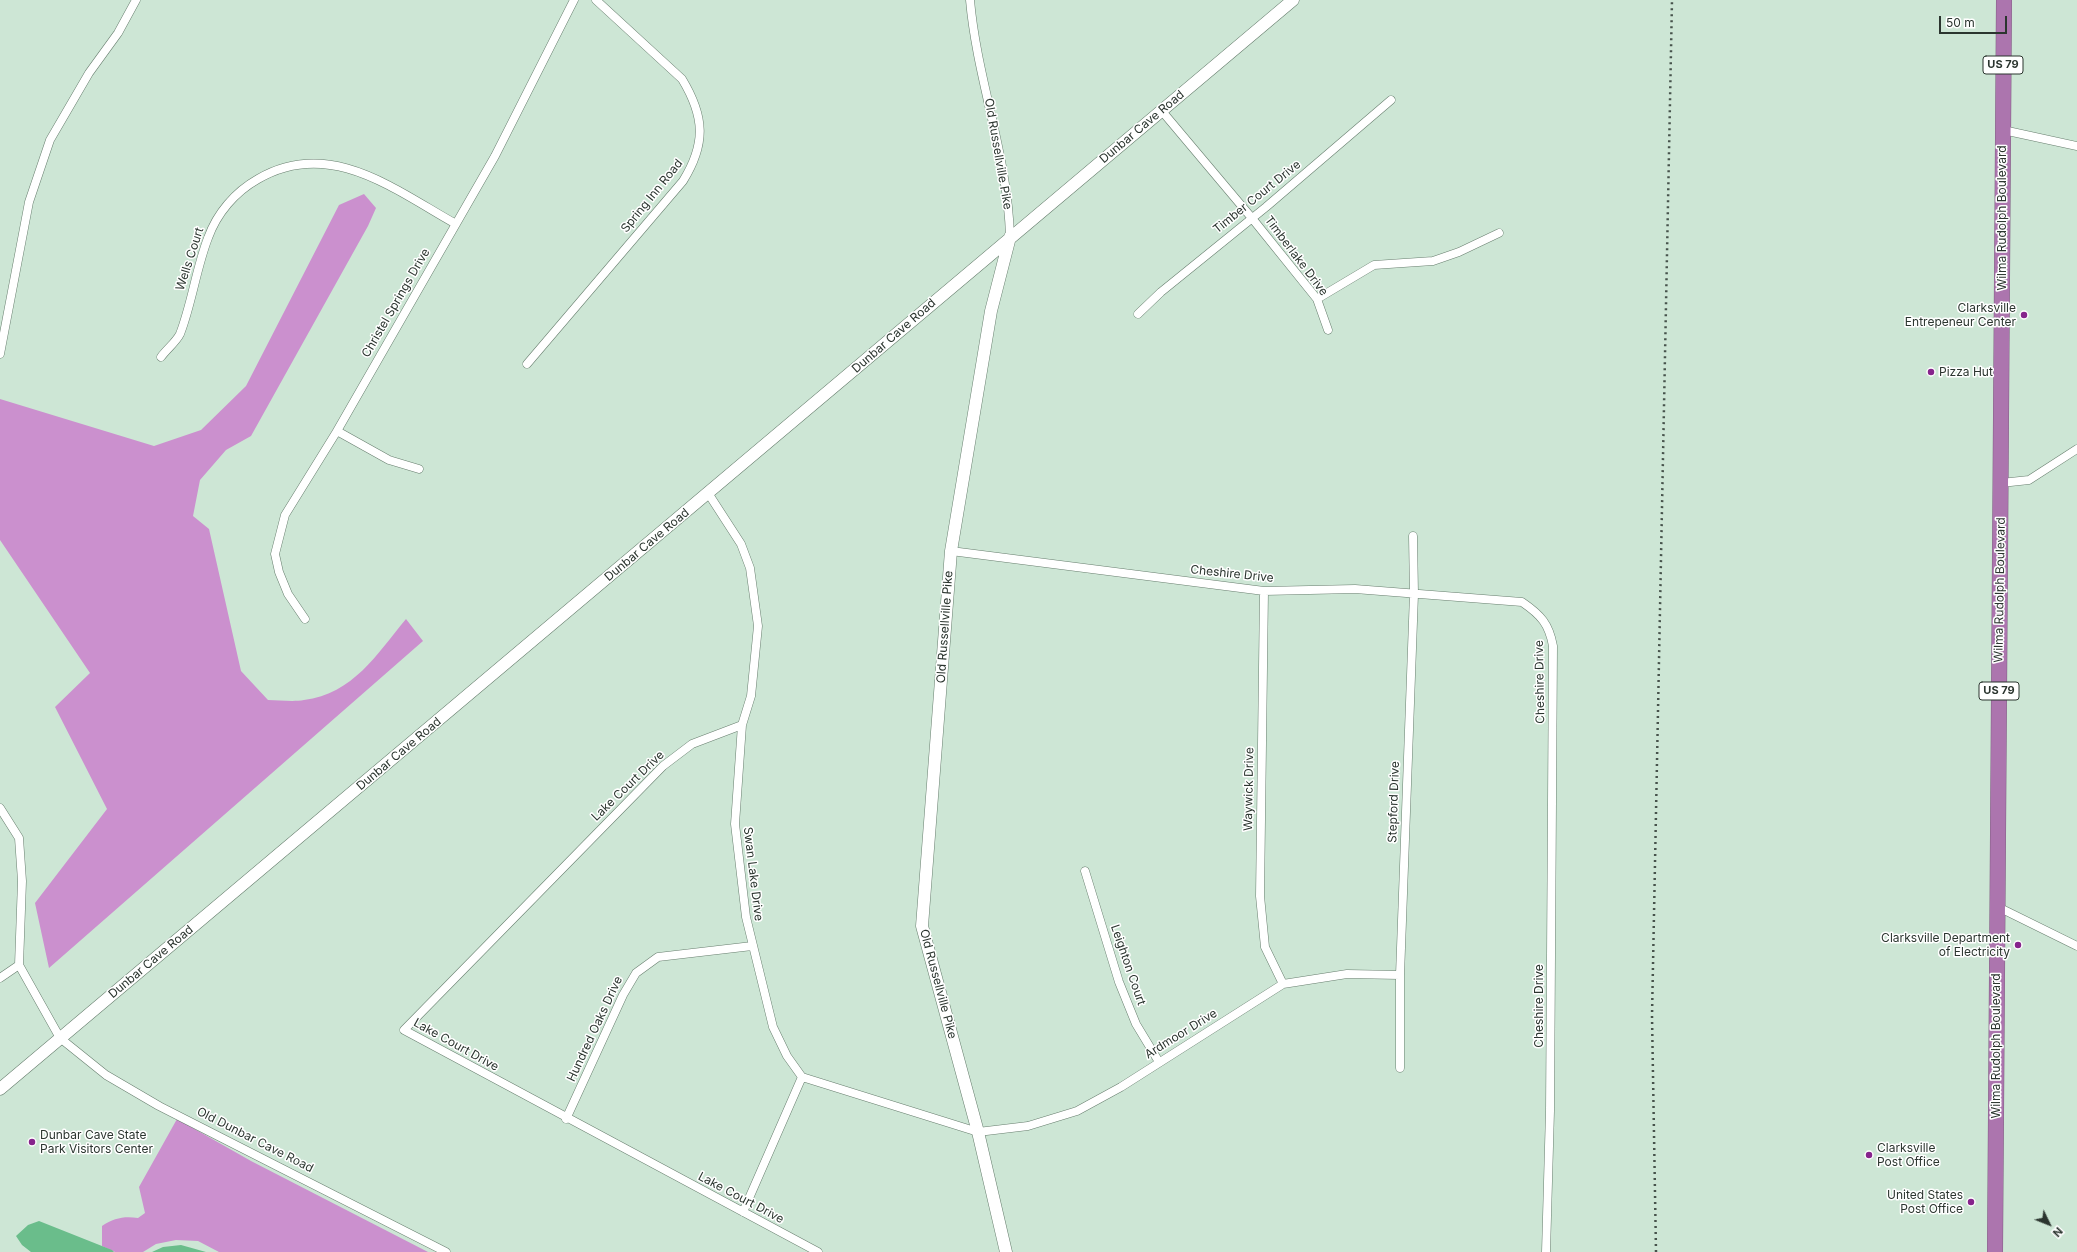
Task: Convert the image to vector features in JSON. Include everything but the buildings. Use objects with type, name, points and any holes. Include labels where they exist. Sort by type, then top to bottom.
[{"type":"highway","name":"Wilma Rudolph Boulevard","points":[[1995,1252],[2004,0]]},
{"type":"main road","name":"Dunbar Cave Road","points":[[0,1089],[1293,0]]},
{"type":"main road","name":"Old Russellville Pike","points":[[1006,1252],[978,1132],[922,926],[951,551],[991,311],[1010,237]]},
{"type":"street","points":[[0,354],[29,202],[50,140],[89,72],[118,33],[136,0]]},
{"type":"street","name":"Christel Springs Drive","points":[[305,619],[288,594],[279,572],[275,554],[285,515],[337,431],[495,156],[574,0]]},
{"type":"street","name":"Spring Inn Road","points":[[527,364],[683,181],[694,163],[698,148],[700,133],[698,114],[692,96],[682,79],[596,0]]},
{"type":"street","name":"Old Russellville Pike","points":[[970,0],[973,32],[1005,182],[1010,237]]},
{"type":"street","name":"Timber Court Drive","points":[[1138,314],[1161,292],[1391,100]]},
{"type":"street","name":"Timberlake Drive","points":[[1161,110],[1251,217],[1317,299],[1328,330]]},
{"type":"street","points":[[2003,130],[2077,146]]},
{"type":"street","name":"Wells Court","points":[[161,357],[179,335],[208,237],[222,210],[233,198],[250,184],[267,174],[291,166],[311,163],[332,164],[353,170],[403,191],[456,224]]},
{"type":"street","points":[[1317,299],[1374,265],[1433,262],[1499,233]]},
{"type":"street","points":[[337,431],[390,460],[419,469]]},
{"type":"street","points":[[2001,483],[2029,480],[2077,449]]},
{"type":"street","name":"Swan Lake Drive","points":[[708,493],[741,544],[750,568],[758,626],[751,696],[742,724],[735,824],[746,917],[773,1027],[787,1056],[802,1077]]},
{"type":"street","name":"Stepford Drive","points":[[1400,1068],[1400,975],[1414,594],[1413,536]]},
{"type":"street","name":"Cheshire Drive","points":[[951,551],[1264,591],[1355,590],[1522,602],[1539,614],[1551,633],[1553,646],[1550,1103],[1546,1252]]},
{"type":"street","name":"Waywick Drive","points":[[1264,591],[1260,896],[1266,947],[1283,984]]},
{"type":"street","name":"Lake Court Drive","points":[[742,724],[692,744],[663,766],[404,1030],[566,1119],[818,1252]]},
{"type":"street","points":[[0,808],[19,838],[22,881],[19,965],[60,1038]]},
{"type":"street","name":"Leighton Court","points":[[1085,871],[1119,982],[1136,1024],[1159,1062]]},
{"type":"street","points":[[1998,907],[2077,946]]},
{"type":"street","name":"Hundred Oaks Drive","points":[[566,1119],[623,995],[636,973],[658,958],[752,946]]},
{"type":"street","points":[[0,978],[19,965]]},
{"type":"street","name":"Ardmoor Drive","points":[[978,1132],[1028,1126],[1077,1111],[1159,1062],[1283,984],[1347,974],[1400,975]]},
{"type":"street","name":"Old Dunbar Cave Road","points":[[60,1038],[106,1075],[159,1106],[446,1252]]},
{"type":"street","points":[[743,1212],[802,1077],[978,1132]]},
{"type":"shaded area","points":[[364,194],[376,208],[368,226],[251,436],[226,450],[200,480],[193,516],[209,529],[241,671],[268,700],[304,700],[337,690],[350,681],[374,658],[406,619],[423,641],[49,968],[35,903],[107,809],[55,707],[90,673],[0,540],[0,399],[154,446],[201,430],[246,386],[339,205]]},
{"type":"shaded area","points":[[177,1119],[251,1161],[428,1252],[219,1252],[198,1241],[176,1240],[156,1244],[143,1252],[115,1252],[102,1246],[102,1226],[119,1218],[138,1218],[145,1213],[139,1187]]},
{"type":"shaded area","points":[[39,1221],[114,1252],[31,1252],[22,1245],[16,1236],[28,1225]]},
{"type":"shaded area","points":[[181,1245],[206,1252],[152,1252],[163,1247]]},
{"type":"railway","points":[[1656,1252],[1652,1016],[1672,0]]},
{"type":"place","name":"Clarksville Entrepeneur Center","points":[[2024,315]]},
{"type":"place","name":"Pizza Hut","points":[[1931,372]]},
{"type":"place","name":"Clarksville Department of Electricity","points":[[2018,945]]},
{"type":"place","name":"Dunbar Cave State Park Visitors Center","points":[[32,1142]]},
{"type":"place","name":"Clarksville Post Office","points":[[1869,1155]]},
{"type":"place","name":"United States Post Office","points":[[1971,1202]]}]
